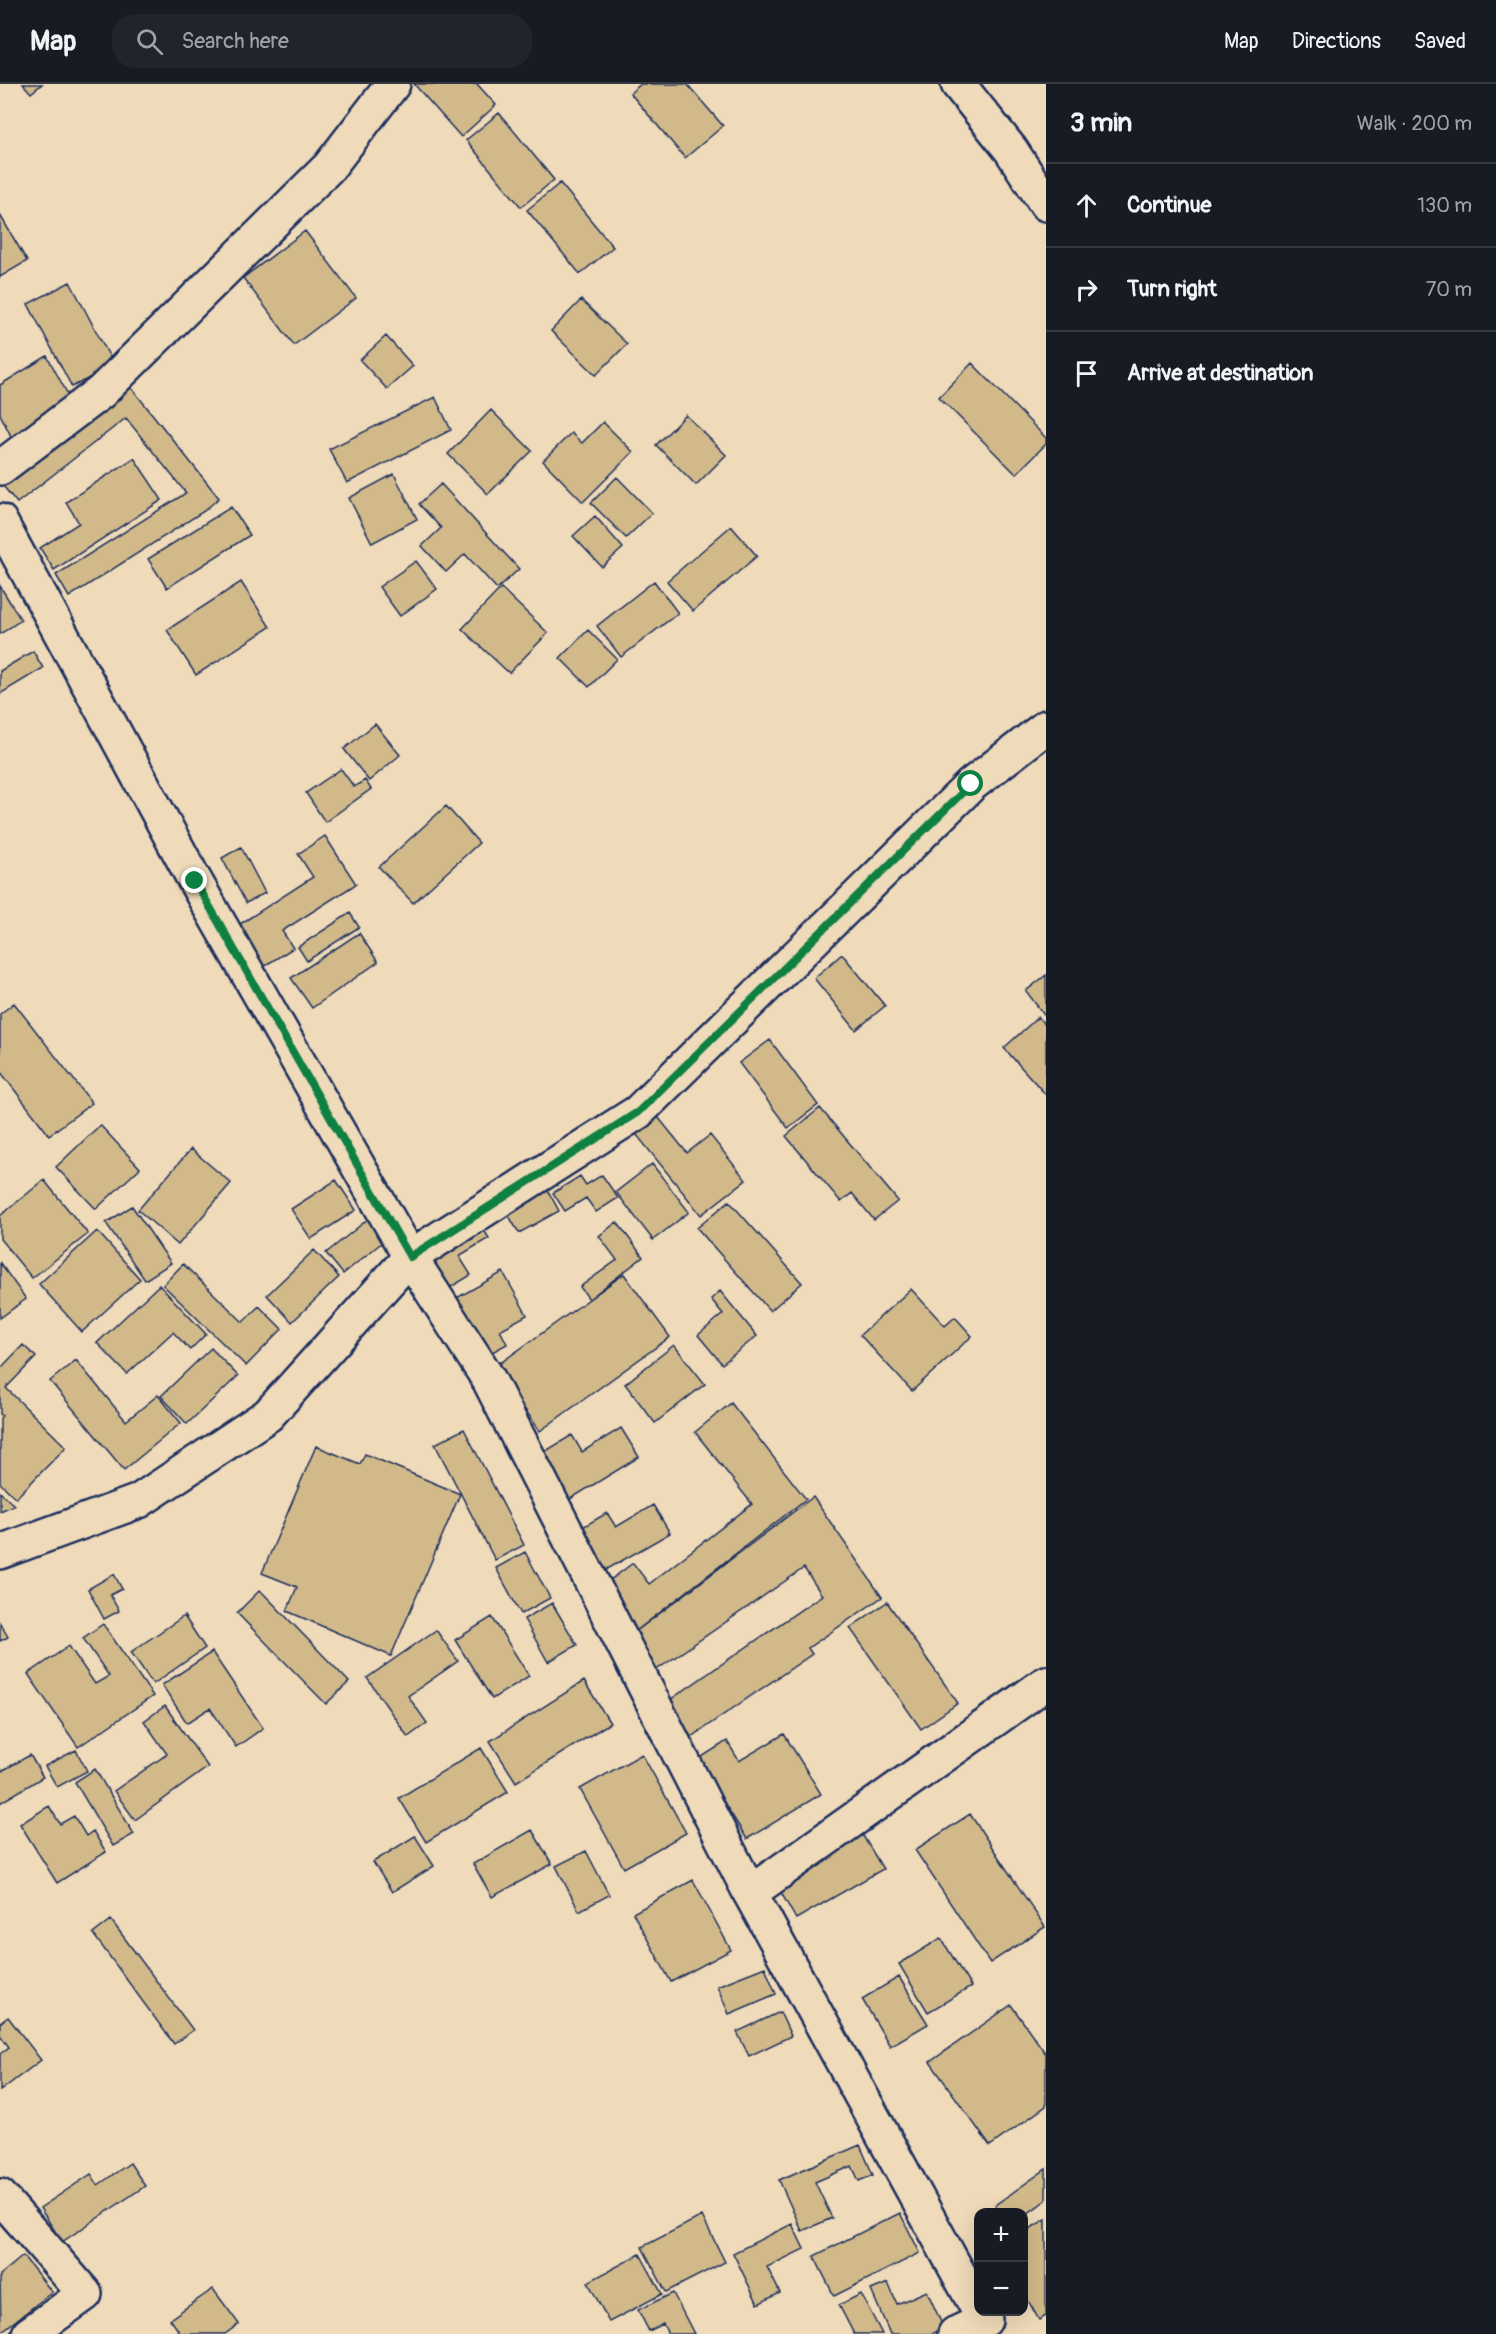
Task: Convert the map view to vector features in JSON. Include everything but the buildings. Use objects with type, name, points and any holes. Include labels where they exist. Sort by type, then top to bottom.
[{"type":"street","points":[[0,468],[109,384],[329,167],[393,84]]},
{"type":"street","points":[[958,84],[1011,150],[1046,204]]},
{"type":"street","points":[[0,521],[195,881],[410,1257],[489,1380],[750,1893],[984,2318],[955,2334]]},
{"type":"street","points":[[0,1552],[139,1500],[268,1415],[410,1257],[638,1112],[971,784],[1046,727]]},
{"type":"street","points":[[750,1893],[1046,1683]]},
{"type":"street","points":[[0,2196],[85,2294],[29,2334]]},
{"type":"route","points":[[195,881],[410,1257],[638,1112],[971,784]]}]
